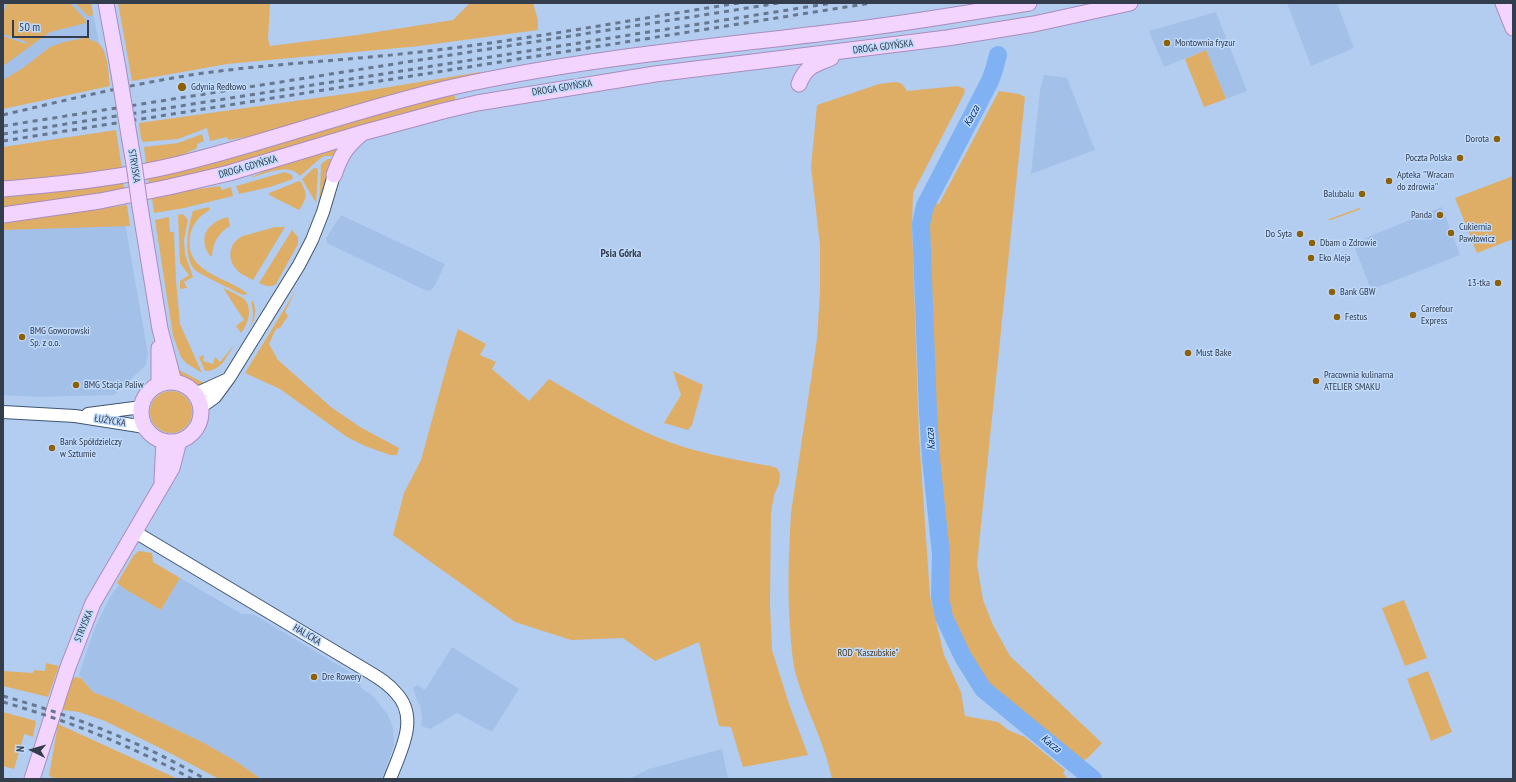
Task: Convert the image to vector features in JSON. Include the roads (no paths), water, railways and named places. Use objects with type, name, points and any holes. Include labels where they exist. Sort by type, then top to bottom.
[{"type":"main road","name":"STRYJSKA","points":[[106,3],[134,164],[167,383]]},
{"type":"main road","name":"DROGA GDYŃSKA","points":[[3,189],[65,184],[177,164],[245,147],[412,97],[520,74],[671,51],[903,23],[1029,3]]},
{"type":"main road","name":"DROGA GDYŃSKA","points":[[3,216],[100,201],[169,187],[229,173],[362,133],[443,111],[550,90],[655,74],[947,38],[1034,24],[1130,3]]},
{"type":"main road","points":[[1503,3],[1513,28]]},
{"type":"main road","points":[[799,84],[803,74],[810,67],[848,51]]},
{"type":"main road","points":[[334,175],[340,157],[351,143],[362,133]]},
{"type":"main road","points":[[167,383],[182,384],[189,388],[198,400],[200,418],[196,428],[188,436],[171,441],[156,438],[145,427],[142,417],[142,407],[145,398],[151,390],[167,383]]},
{"type":"main road","name":"STRYJSKA","points":[[32,779],[68,667],[92,603],[172,468],[171,441]]},
{"type":"street","points":[[198,400],[215,397],[229,378],[299,265],[312,240],[323,212],[334,175]]},
{"type":"street","name":"ŁUŻYCKA","points":[[75,416],[142,407]]},
{"type":"street","name":"ŁUŻYCKA","points":[[3,412],[75,416],[145,427]]},
{"type":"street","name":"HALICKA","points":[[135,532],[369,672],[396,693],[404,702],[408,720],[408,730],[390,779]]},
{"type":"waterway","name":"Kacza","points":[[998,55],[990,81],[925,206],[921,224],[928,412],[931,459],[941,554],[940,597],[944,617],[963,657],[983,689],[1093,779]]},
{"type":"railway","points":[[3,115],[128,86],[204,73],[467,46],[545,35],[739,3]]},
{"type":"railway","points":[[3,126],[779,3]]},
{"type":"railway","points":[[3,134],[832,3]]},
{"type":"railway","points":[[3,141],[871,3]]},
{"type":"railway","points":[[3,696],[56,712],[107,731],[156,753],[205,779]]},
{"type":"railway","points":[[3,702],[52,717],[100,735],[192,779]]},
{"type":"place","name":"Montownia fryzur","points":[[1167,43]]},
{"type":"place","name":"Gdynia Redłowo","points":[[182,87]]},
{"type":"place","name":"Dorota","points":[[1497,139]]},
{"type":"place","name":"Poczta Polska","points":[[1460,158]]},
{"type":"place","name":"Apteka ''Wracam do zdrowia''","points":[[1389,181]]},
{"type":"place","name":"Balubalu","points":[[1362,194]]},
{"type":"place","name":"Panda","points":[[1440,215]]},
{"type":"place","name":"Cukiernia Pawłowicz","points":[[1451,233]]},
{"type":"place","name":"Do Syta","points":[[1300,234]]},
{"type":"place","name":"Dbam o Zdrowie","points":[[1312,243]]},
{"type":"place","name":"Eko Aleja","points":[[1311,258]]},
{"type":"place","name":"13-tka","points":[[1498,283]]},
{"type":"place","name":"Bank GBW","points":[[1332,292]]},
{"type":"place","name":"Carrefour Express","points":[[1413,315]]},
{"type":"place","name":"Festus","points":[[1337,317]]},
{"type":"place","name":"BMG Goworowski Sp. z o.o.","points":[[22,337]]},
{"type":"place","name":"Must Bake","points":[[1188,353]]},
{"type":"place","name":"Pracownia kulinarna ATELIER SMAKU","points":[[1316,381]]},
{"type":"place","name":"BMG Stacja Paliw","points":[[76,385]]},
{"type":"place","name":"Bank Spółdzielczy w Sztumie","points":[[52,448]]},
{"type":"place","name":"Dre Rowery","points":[[314,677]]},
{"type":"district","name":"Psia Górka","points":[[621,254]]},
{"type":"park label","name":"ROD \"Kaszubskie\"","points":[[868,653]]}]
